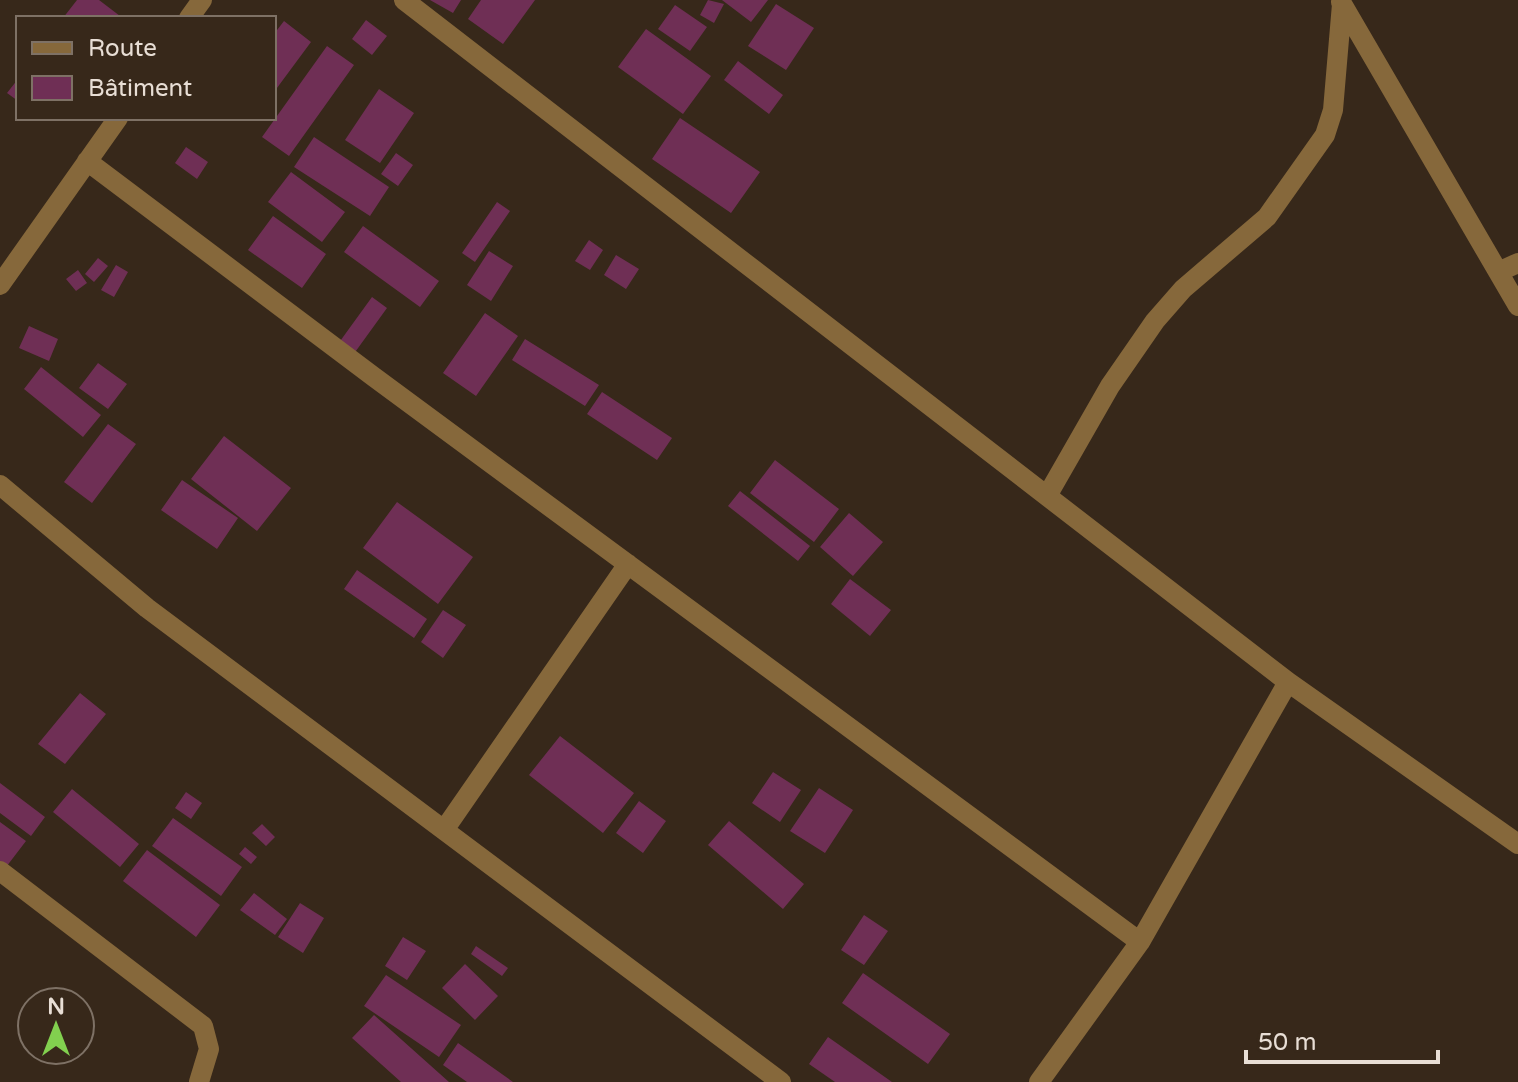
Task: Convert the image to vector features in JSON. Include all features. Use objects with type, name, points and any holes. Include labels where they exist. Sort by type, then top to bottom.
[{"type":"street","points":[[404,0],[1288,682],[1518,844]]},
{"type":"street","points":[[1047,496],[1110,386],[1155,321],[1183,289],[1267,217],[1325,135],[1333,110],[1341,2]]},
{"type":"street","points":[[1341,2],[1518,306]]},
{"type":"street","points":[[0,285],[117,120]]},
{"type":"street","points":[[87,161],[1140,942]]},
{"type":"street","points":[[1498,272],[1518,263]]},
{"type":"street","points":[[0,485],[147,608],[781,1082]]},
{"type":"street","points":[[444,830],[628,564]]},
{"type":"street","points":[[1039,1082],[1140,942],[1288,682]]},
{"type":"street","points":[[0,871],[203,1026],[209,1049],[199,1082]]},
{"type":"building","points":[[77,0],[99,0],[120,16],[65,16]]},
{"type":"building","points":[[430,0],[461,0],[453,13]]},
{"type":"building","points":[[481,0],[535,0],[503,44],[468,19]]},
{"type":"building","points":[[708,0],[724,4],[714,23],[700,15]]},
{"type":"building","points":[[722,0],[768,0],[751,22]]},
{"type":"building","points":[[776,4],[814,28],[786,70],[748,46]]},
{"type":"building","points":[[675,5],[707,27],[690,51],[658,29]]},
{"type":"building","points":[[366,20],[387,36],[372,55],[352,39]]},
{"type":"building","points":[[284,21],[311,42],[276,89],[276,31]]},
{"type":"building","points":[[646,29],[711,76],[683,114],[618,67]]},
{"type":"building","points":[[327,46],[354,65],[289,156],[262,137]]},
{"type":"building","points":[[738,61],[783,95],[769,114],[724,80]]},
{"type":"building","points":[[16,82],[16,100],[7,93]]},
{"type":"building","points":[[379,89],[414,113],[380,163],[345,140]]},
{"type":"building","points":[[680,118],[760,172],[731,213],[652,159]]},
{"type":"building","points":[[314,137],[389,187],[370,216],[294,167]]},
{"type":"building","points":[[186,147],[208,162],[197,179],[175,163]]},
{"type":"building","points":[[396,153],[413,165],[398,186],[381,174]]},
{"type":"building","points":[[291,172],[345,212],[322,242],[268,202]]},
{"type":"building","points":[[497,202],[510,211],[475,262],[462,253]]},
{"type":"building","points":[[273,216],[326,254],[302,288],[248,250]]},
{"type":"building","points":[[363,226],[439,281],[420,307],[344,252]]},
{"type":"building","points":[[589,240],[603,250],[590,270],[575,261]]},
{"type":"building","points":[[489,251],[513,266],[491,301],[467,285]]},
{"type":"building","points":[[616,255],[639,269],[626,289],[604,275]]},
{"type":"building","points":[[98,258],[108,266],[94,282],[85,274]]},
{"type":"building","points":[[116,265],[128,272],[114,297],[101,290]]},
{"type":"building","points":[[78,270],[87,283],[76,291],[66,279]]},
{"type":"building","points":[[372,297],[387,308],[353,355],[338,344]]},
{"type":"building","points":[[485,313],[518,336],[476,396],[443,373]]},
{"type":"building","points":[[29,326],[58,339],[49,361],[19,348]]},
{"type":"building","points":[[525,339],[599,385],[585,406],[512,360]]},
{"type":"building","points":[[98,363],[127,384],[108,409],[79,388]]},
{"type":"building","points":[[41,367],[101,415],[83,437],[24,389]]},
{"type":"building","points":[[602,392],[672,438],[657,460],[587,414]]},
{"type":"building","points":[[108,424],[136,444],[92,503],[64,482]]},
{"type":"building","points":[[224,436],[291,488],[257,531],[191,479]]},
{"type":"building","points":[[775,460],[839,509],[814,542],[750,493]]},
{"type":"building","points":[[182,480],[238,518],[217,549],[161,510]]},
{"type":"building","points":[[740,491],[810,546],[798,561],[728,506]]},
{"type":"building","points":[[397,502],[473,557],[438,604],[363,548]]},
{"type":"building","points":[[849,513],[883,542],[853,576],[820,547]]},
{"type":"building","points":[[357,570],[427,619],[414,638],[344,589]]},
{"type":"building","points":[[850,579],[891,610],[870,636],[831,604]]},
{"type":"building","points":[[443,610],[466,625],[443,658],[421,642]]},
{"type":"building","points":[[80,693],[106,714],[65,764],[38,744]]},
{"type":"building","points":[[560,736],[634,793],[603,833],[529,775]]},
{"type":"building","points":[[773,772],[801,790],[780,822],[752,803]]},
{"type":"building","points":[[0,783],[45,817],[31,836],[0,813]]},
{"type":"building","points":[[819,788],[853,810],[825,853],[790,831]]},
{"type":"building","points":[[72,789],[139,844],[120,867],[53,812]]},
{"type":"building","points":[[186,792],[202,803],[191,819],[175,808]]},
{"type":"building","points":[[639,801],[666,821],[643,853],[616,833]]},
{"type":"building","points":[[173,818],[242,867],[221,896],[152,846]]},
{"type":"building","points":[[729,821],[804,884],[783,909],[708,845]]},
{"type":"building","points":[[0,822],[26,841],[0,875]]},
{"type":"building","points":[[262,824],[275,837],[266,846],[252,833]]},
{"type":"building","points":[[245,847],[257,857],[251,864],[239,854]]},
{"type":"building","points":[[147,850],[220,905],[196,937],[123,881]]},
{"type":"building","points":[[254,893],[287,919],[275,935],[240,910]]},
{"type":"building","points":[[300,903],[324,918],[303,953],[278,937]]},
{"type":"building","points":[[864,915],[888,931],[864,965],[841,950]]},
{"type":"building","points":[[403,937],[426,951],[407,980],[385,966]]},
{"type":"building","points":[[476,946],[508,968],[502,976],[471,954]]},
{"type":"building","points":[[465,964],[498,996],[475,1020],[442,988]]},
{"type":"building","points":[[863,973],[950,1034],[928,1064],[842,1003]]},
{"type":"building","points":[[386,975],[461,1025],[439,1057],[364,1006]]},
{"type":"building","points":[[374,1015],[449,1082],[401,1082],[352,1038]]},
{"type":"building","points":[[828,1037],[892,1082],[835,1082],[809,1064]]},
{"type":"building","points":[[458,1043],[513,1082],[467,1082],[443,1065]]}]
